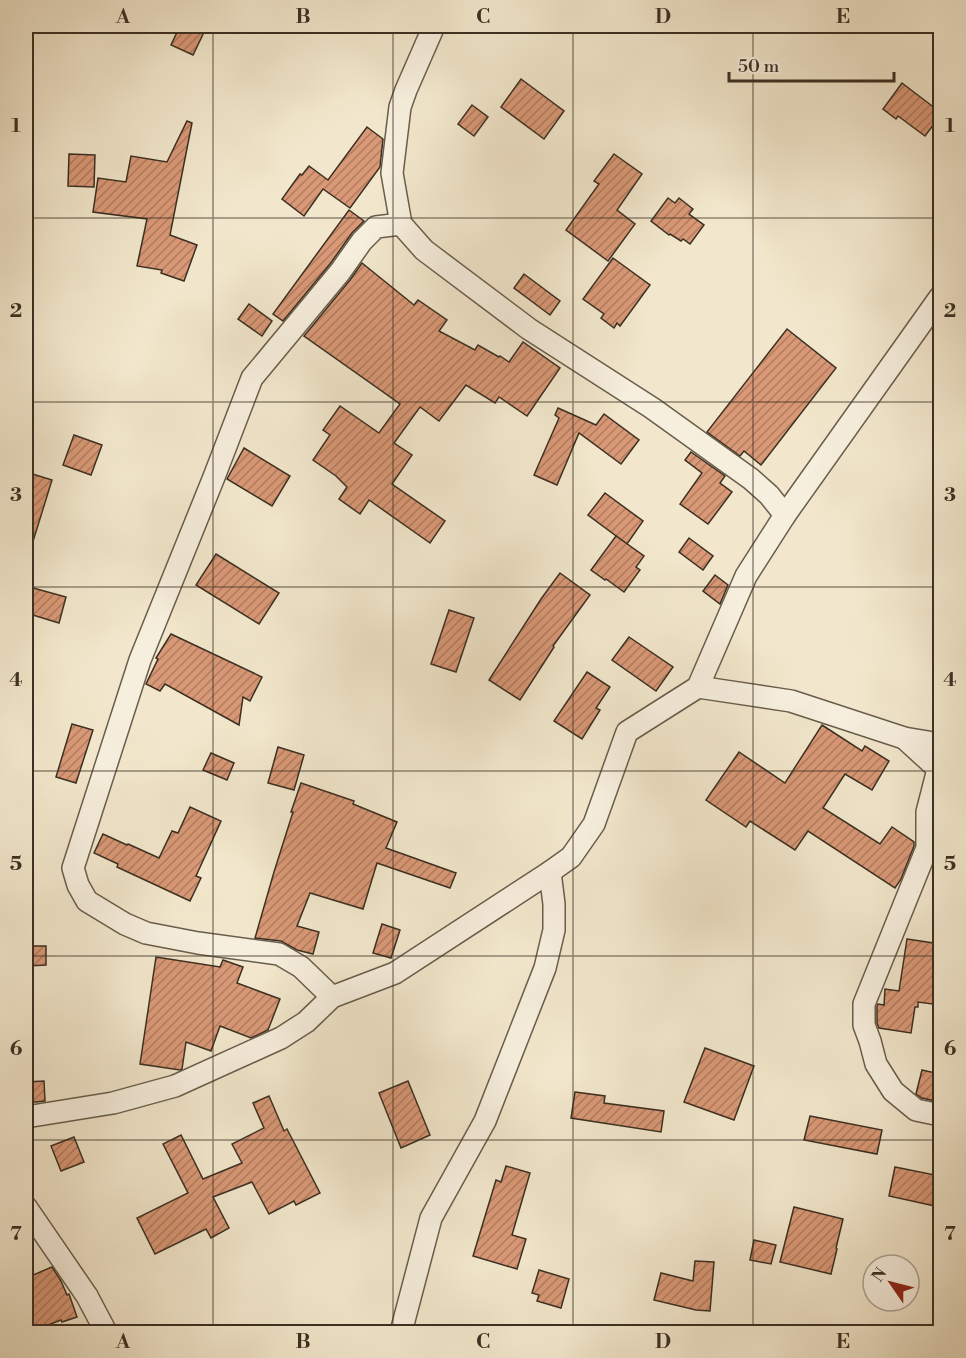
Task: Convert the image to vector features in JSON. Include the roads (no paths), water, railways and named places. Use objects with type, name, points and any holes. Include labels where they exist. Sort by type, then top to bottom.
[{"type":"street","points":[[434,26],[400,107],[392,173],[401,224],[424,249],[529,329],[652,408],[751,479],[769,495],[785,515]]},
{"type":"street","points":[[332,997],[301,967],[279,954],[156,935],[125,924],[87,901],[78,885],[73,868],[140,660],[252,378],[340,272],[362,241],[376,227],[401,224]]},
{"type":"street","points":[[26,1117],[113,1103],[175,1086],[281,1038],[306,1022],[332,997],[395,973],[571,857],[594,824],[627,732],[698,687],[746,576],[785,515],[940,297]]},
{"type":"street","points":[[698,687],[791,700],[904,738],[940,744]]},
{"type":"street","points":[[904,738],[938,769],[927,812],[927,848],[864,1004],[864,1025],[876,1064],[893,1091],[916,1110],[940,1116]]},
{"type":"street","points":[[401,1332],[431,1218],[484,1121],[545,968],[554,930],[550,872]]},
{"type":"street","points":[[26,1207],[87,1296],[106,1332]]}]
